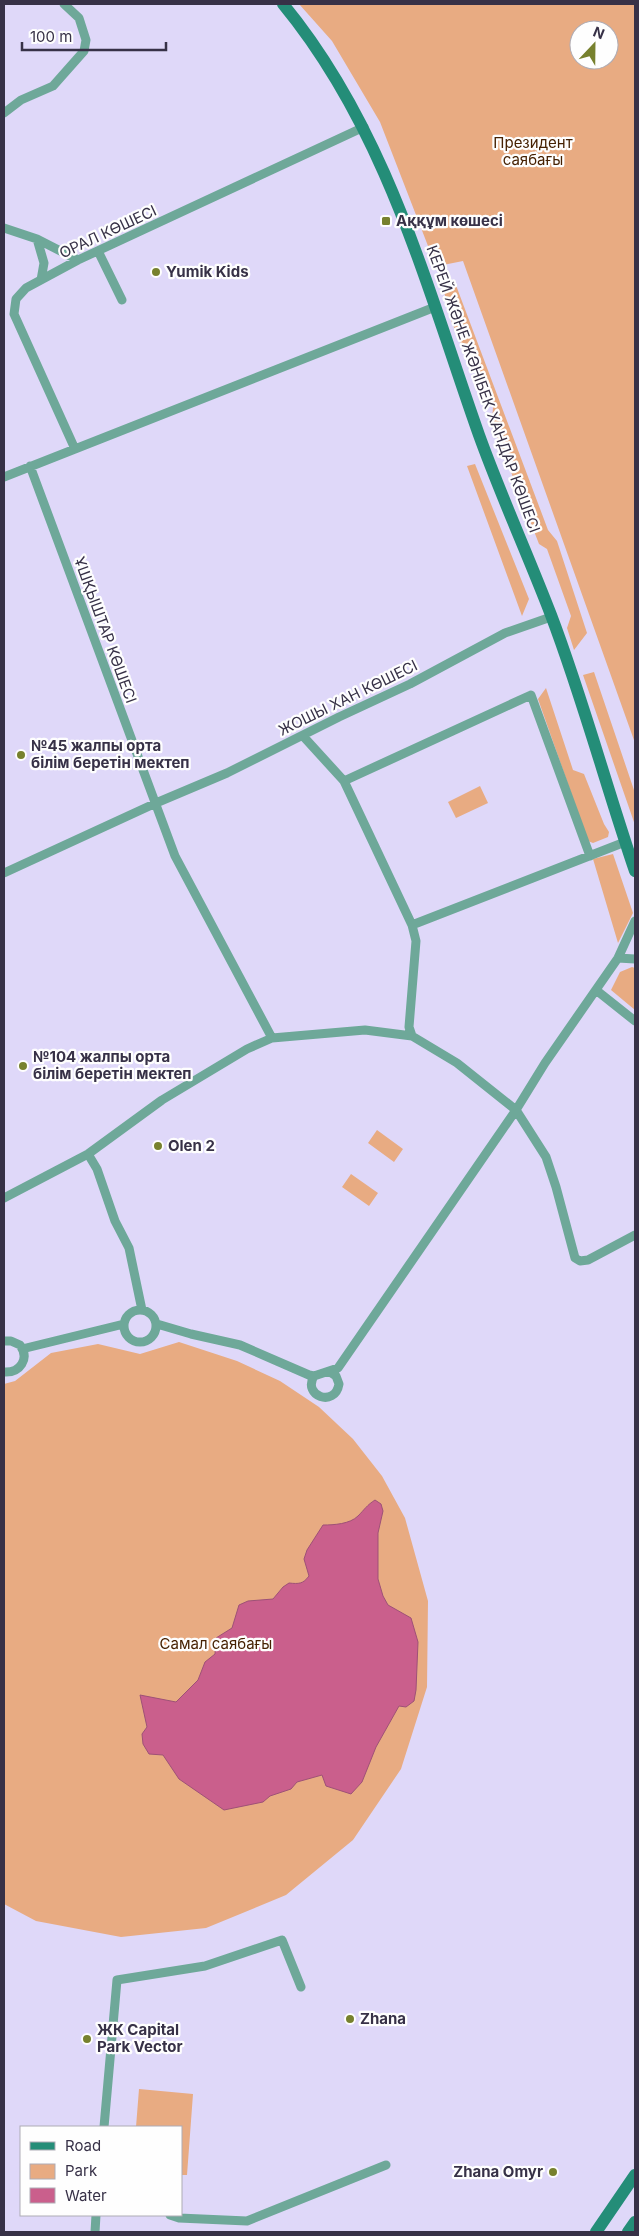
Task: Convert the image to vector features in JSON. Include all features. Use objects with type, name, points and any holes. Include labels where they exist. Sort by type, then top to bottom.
[{"type":"main road","name":"КЕРЕЙ ЖӘНЕ ЖӘНІБЕК ХАНДАР КӨШЕСІ","points":[[283,4],[321,53],[364,127],[387,177],[435,307],[484,449],[552,617],[614,820],[625,842],[635,871]]},
{"type":"main road","points":[[596,2232],[635,2175]]},
{"type":"main road","points":[[628,2232],[635,2222]]},
{"type":"street","points":[[4,113],[21,100],[53,86],[84,51],[86,40],[79,18],[64,4]]},
{"type":"street","name":"ОРАЛ КӨШЕСІ","points":[[75,449],[14,314],[16,299],[26,288],[78,260],[364,127]]},
{"type":"street","points":[[4,228],[37,239],[78,260]]},
{"type":"street","points":[[37,239],[44,263],[41,280]]},
{"type":"street","points":[[98,251],[122,300]]},
{"type":"street","points":[[4,477],[435,307]]},
{"type":"street","name":"ҰШҚЫШТАР КӨШЕСІ","points":[[30,466],[175,856],[272,1038]]},
{"type":"street","name":"ЖОШЫ ХАН КӨШЕСІ","points":[[4,873],[156,803],[227,774],[410,684],[505,633],[552,617]]},
{"type":"street","points":[[344,781],[531,695],[590,856]]},
{"type":"street","points":[[302,736],[344,781],[412,925],[416,941],[409,1027],[412,1036]]},
{"type":"street","points":[[412,925],[625,842]]},
{"type":"street","points":[[157,1324],[240,1345],[314,1376],[330,1372],[342,1365],[618,958],[635,921]]},
{"type":"street","points":[[618,958],[635,959]]},
{"type":"street","points":[[596,990],[635,1021]]},
{"type":"street","points":[[4,1198],[88,1154],[162,1100],[247,1049],[272,1038],[365,1030],[412,1036],[457,1062],[516,1110],[546,1157],[575,1258],[580,1261],[588,1260],[635,1235]]},
{"type":"street","points":[[88,1154],[115,1221],[129,1248],[142,1310]]},
{"type":"street","points":[[142,1310],[152,1314],[157,1324],[153,1338],[140,1343],[127,1338],[124,1324],[127,1316],[134,1311],[142,1310]]},
{"type":"street","points":[[22,1349],[124,1324]]},
{"type":"street","points":[[4,1341],[16,1342],[22,1349],[24,1356],[23,1364],[18,1369],[4,1372]]},
{"type":"street","points":[[314,1376],[311,1384],[313,1392],[320,1398],[329,1398],[336,1393],[339,1384],[336,1376],[330,1372]]},
{"type":"street","points":[[104,2126],[117,1980],[205,1966],[282,1940],[301,1987]]},
{"type":"street","points":[[173,2216],[180,2218],[247,2221],[386,2165]]},
{"type":"street","points":[[95,2232],[96,2216]]},
{"type":"green space","name":"Президент саябағы","points":[[299,4],[635,4],[635,743],[463,261],[438,266],[435,264],[380,122],[332,41]]},
{"type":"green space","points":[[454,280],[548,530],[557,541],[587,633],[574,650],[567,628],[571,616],[547,549],[539,544],[492,423],[493,407],[474,355],[464,350],[452,323],[443,288],[444,283]]},
{"type":"green space","points":[[475,464],[529,599],[522,616],[467,466]]},
{"type":"green space","points":[[594,672],[635,793],[635,825],[583,675]]},
{"type":"green space","points":[[546,688],[573,770],[584,774],[609,832],[608,837],[593,843],[588,841],[538,699]]},
{"type":"green space","points":[[480,786],[488,803],[456,818],[448,802]]},
{"type":"green space","points":[[613,854],[633,913],[618,943],[593,859]]},
{"type":"green space","points":[[632,967],[635,968],[635,1010],[611,990],[620,972]]},
{"type":"green space","points":[[377,1130],[403,1149],[394,1162],[368,1143]]},
{"type":"green space","points":[[351,1174],[378,1193],[369,1206],[342,1187]]},
{"type":"green space","name":"Самал саябағы","points":[[179,1342],[237,1361],[280,1381],[319,1407],[353,1439],[382,1476],[405,1518],[428,1601],[427,1687],[401,1769],[353,1840],[286,1895],[206,1928],[121,1937],[36,1921],[4,1904],[4,1384],[15,1381],[51,1353],[98,1344],[140,1354]]},
{"type":"green space","points":[[139,2089],[193,2094],[187,2175],[182,2175],[182,2126],[136,2126]]},
{"type":"water","points":[[375,1500],[381,1504],[383,1511],[378,1533],[378,1579],[383,1596],[388,1605],[411,1618],[418,1642],[414,1701],[406,1707],[399,1706],[376,1747],[362,1782],[351,1794],[326,1786],[322,1775],[297,1782],[291,1789],[270,1796],[263,1802],[224,1810],[179,1779],[163,1755],[149,1754],[143,1744],[142,1734],[147,1727],[140,1695],[176,1702],[198,1680],[205,1662],[215,1654],[216,1638],[232,1628],[239,1605],[248,1601],[273,1599],[289,1583],[305,1581],[309,1576],[304,1559],[307,1550],[323,1525],[351,1521]]},
{"type":"place","name":"Аққұм көшесі","points":[[386,221]]},
{"type":"place","name":"Yumik Kids","points":[[156,272]]},
{"type":"place","name":"№45 жалпы орта білім беретін мектеп","points":[[21,755]]},
{"type":"place","name":"№104 жалпы орта білім беретін мектеп","points":[[23,1066]]},
{"type":"place","name":"Olen 2","points":[[158,1146]]},
{"type":"place","name":"Zhana","points":[[350,2019]]},
{"type":"place","name":"ЖК Capital Park Vector","points":[[87,2039]]},
{"type":"place","name":"Zhana Omyr","points":[[553,2172]]}]
